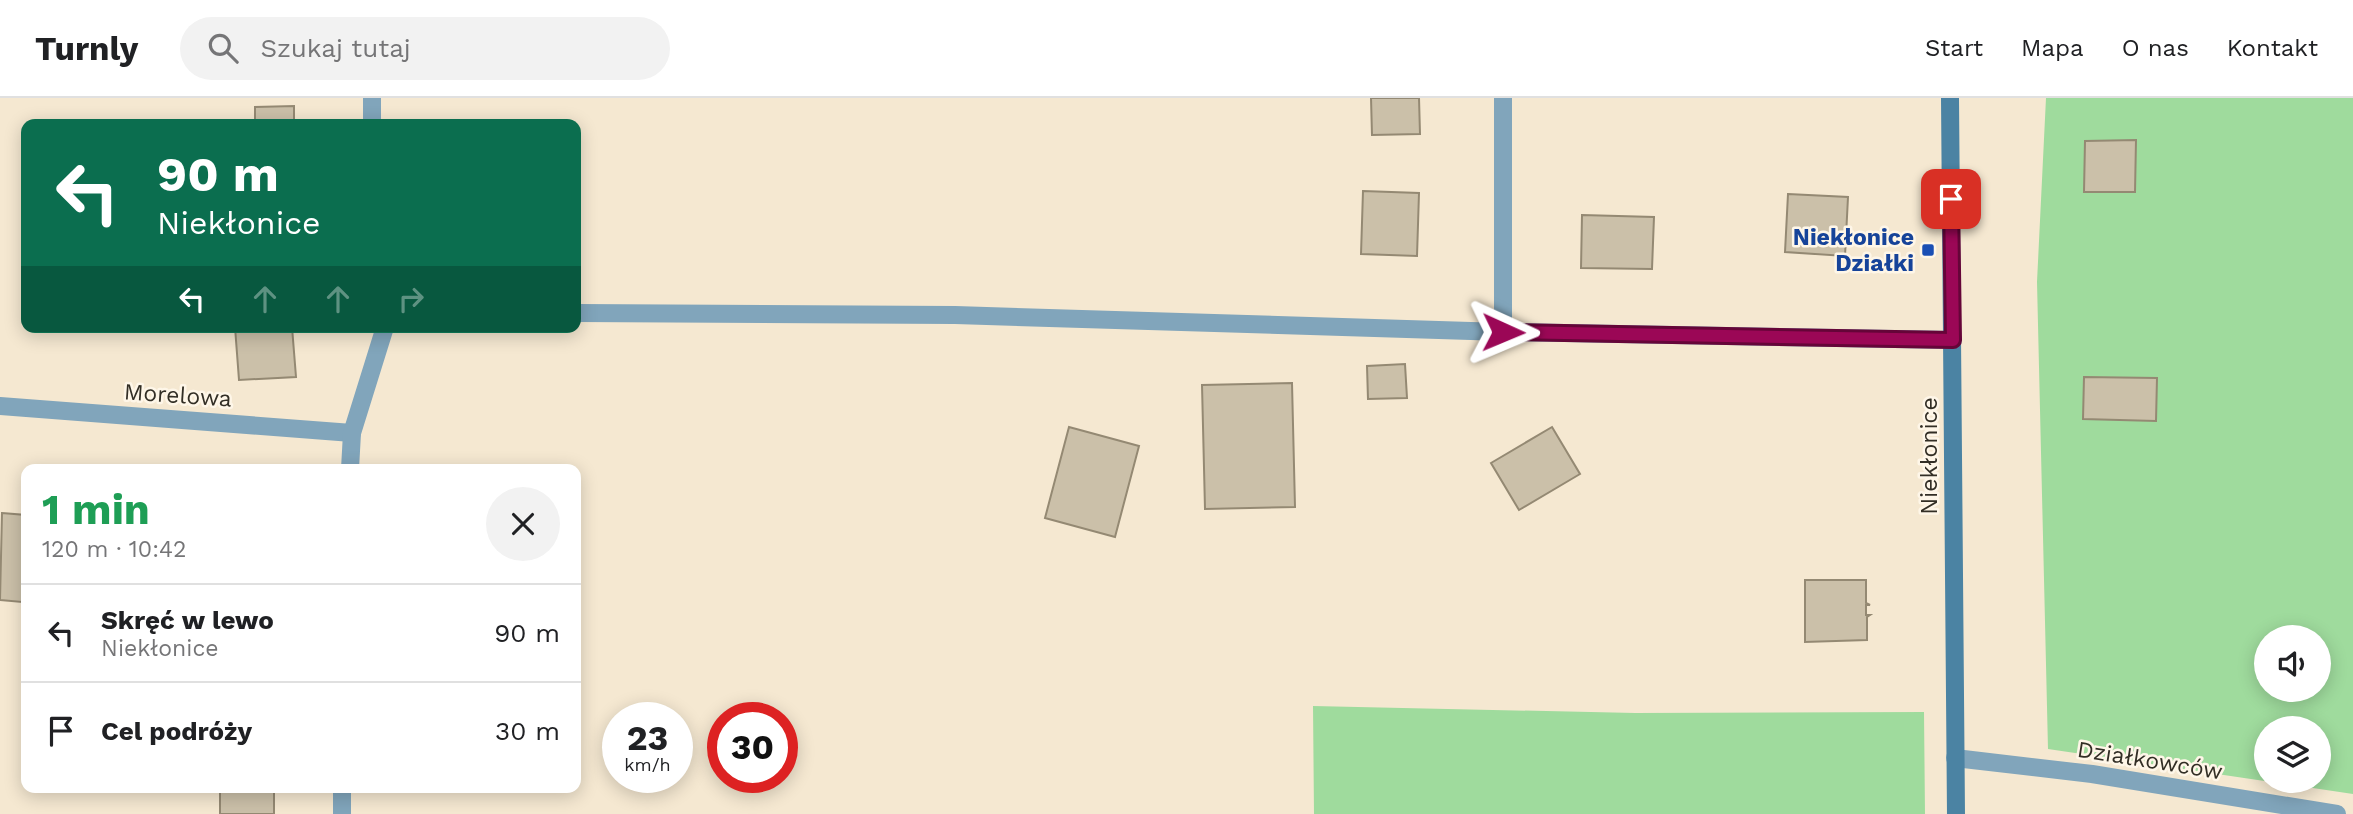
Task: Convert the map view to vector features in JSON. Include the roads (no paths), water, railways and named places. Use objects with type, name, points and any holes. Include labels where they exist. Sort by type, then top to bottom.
[{"type":"street","points":[[372,98],[372,119]]},
{"type":"street","points":[[1503,98],[1503,332]]},
{"type":"street","name":"Niekłonice","points":[[1950,98],[1956,814]]},
{"type":"street","points":[[581,313],[956,315],[1503,332],[1953,340]]},
{"type":"street","points":[[350,464],[352,433],[383,333]]},
{"type":"street","name":"Morelowa","points":[[0,406],[352,433]]},
{"type":"street","name":"Działkowców","points":[[1955,758],[2092,774],[2337,814]]},
{"type":"street","points":[[342,793],[342,814]]},
{"type":"place","name":"Niekłonice Działki","points":[[1928,250]]}]
